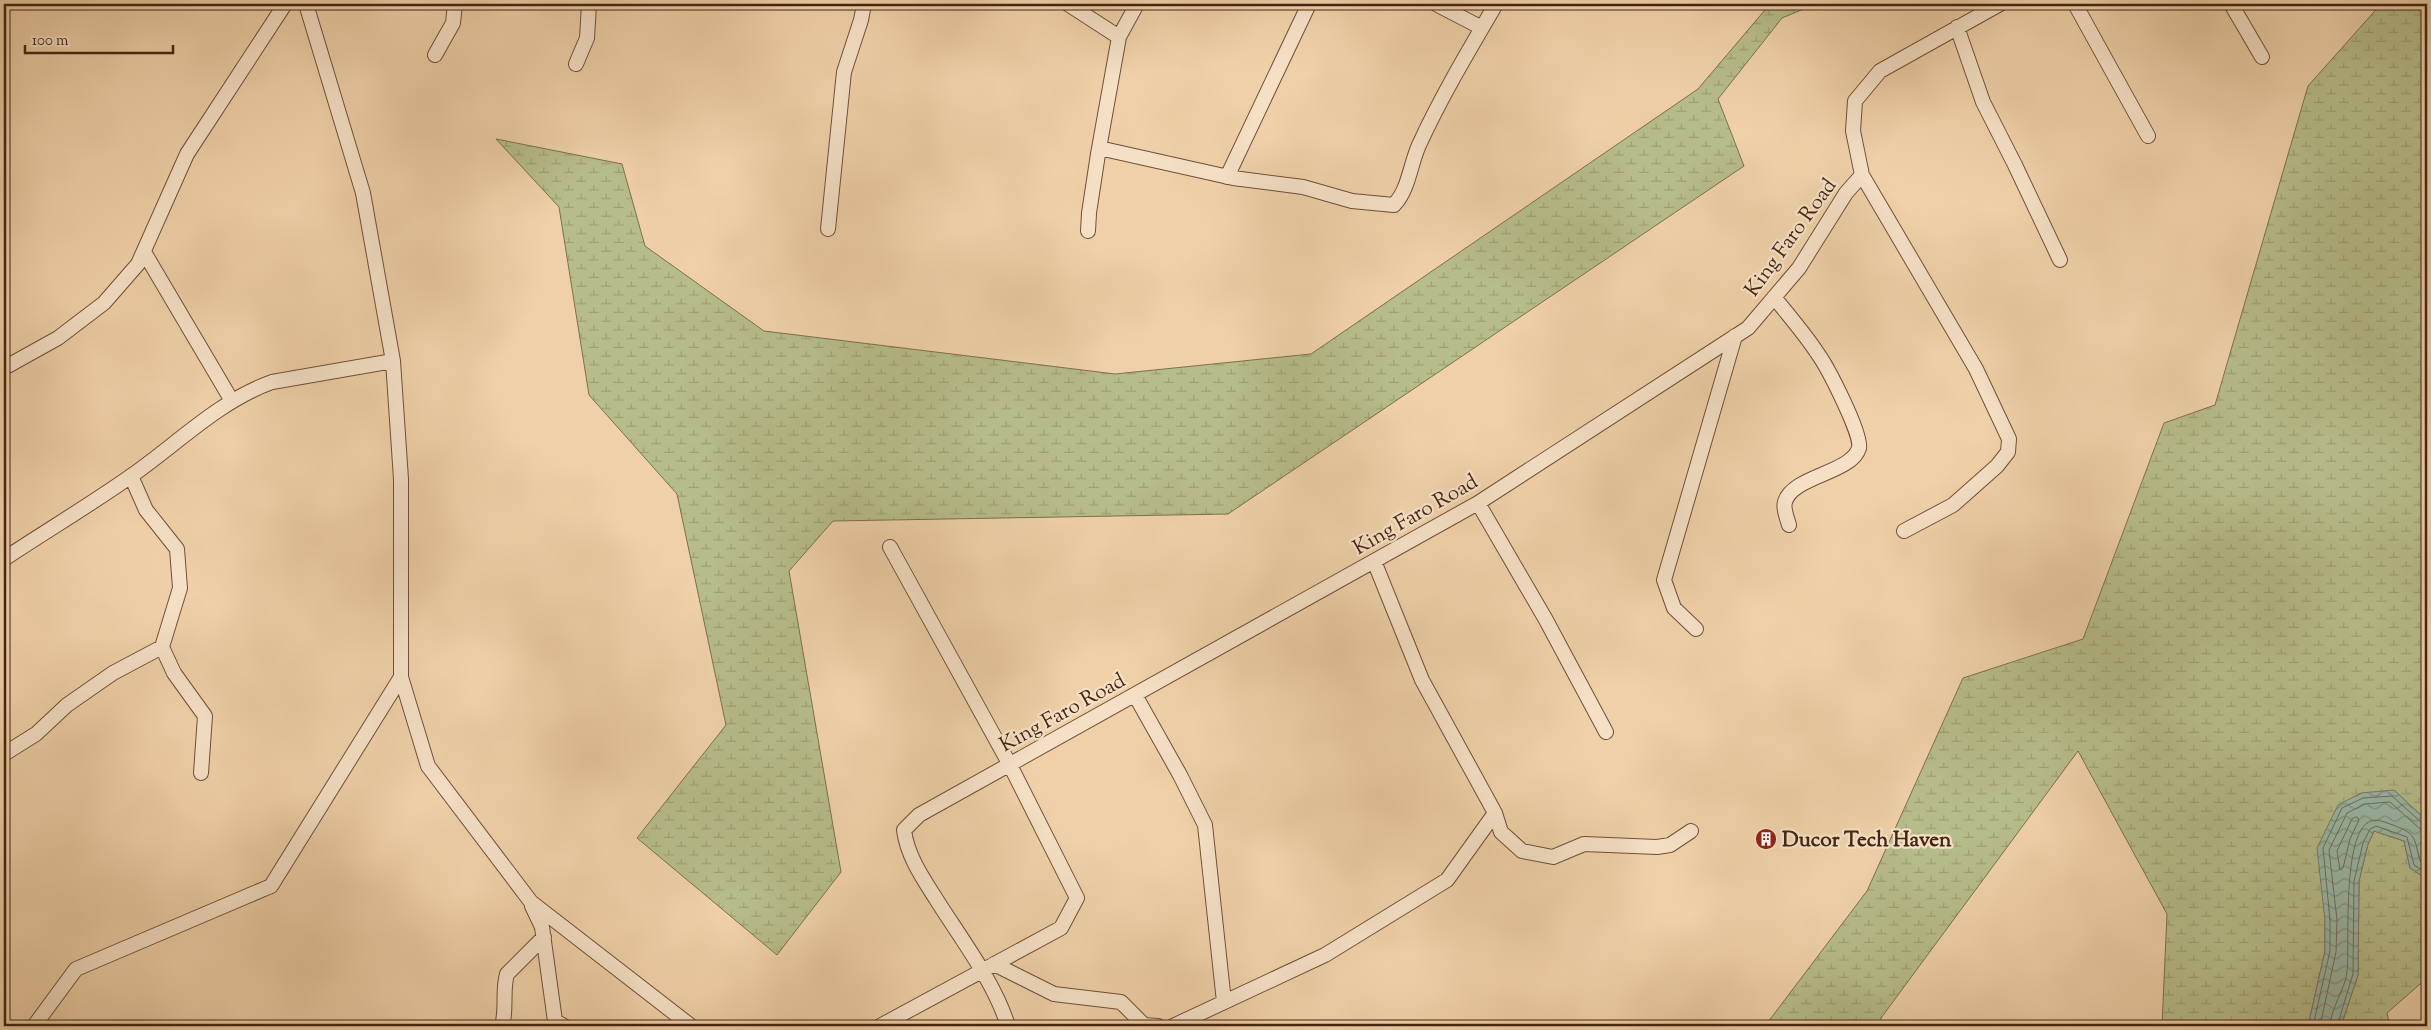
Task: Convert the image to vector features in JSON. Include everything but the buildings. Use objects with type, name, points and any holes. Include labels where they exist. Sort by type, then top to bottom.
[{"type":"street","points":[[4,368],[58,338],[104,303],[138,264],[187,154],[285,4]]},
{"type":"street","points":[[306,4],[364,193],[393,361],[401,480],[401,677],[428,766],[531,902],[544,936],[555,1021],[564,1026]]},
{"type":"street","points":[[436,55],[453,23],[455,4]]},
{"type":"street","points":[[576,64],[587,38],[589,4]]},
{"type":"street","points":[[828,229],[844,72],[861,20],[864,4]]},
{"type":"street","points":[[1068,4],[1119,37]]},
{"type":"street","points":[[1088,231],[1099,148],[1119,37],[1137,4]]},
{"type":"street","points":[[1228,177],[1310,4]]},
{"type":"street","points":[[1436,4],[1482,28]]},
{"type":"street","points":[[1099,148],[1228,177],[1303,187],[1352,201],[1394,205],[1401,196],[1418,147],[1496,4]]},
{"type":"street","name":"King Faro Road","points":[[1008,1026],[981,970],[906,847],[904,830],[918,815],[1478,503],[1748,328],[1799,268],[1846,193],[1862,175],[1853,131],[1855,101],[1880,71],[2000,4]]},
{"type":"street","points":[[2075,4],[2148,136]]},
{"type":"street","points":[[2231,4],[2262,57]]},
{"type":"street","points":[[1958,27],[1983,102],[2060,260]]},
{"type":"street","points":[[1862,175],[1976,369],[2009,439],[2008,452],[1997,466],[1953,505],[1904,530]]},
{"type":"street","points":[[144,252],[194,340],[232,401]]},
{"type":"street","points":[[1774,297],[1818,354],[1858,432],[1859,447],[1854,456],[1828,472],[1791,490],[1784,504],[1789,525]]},
{"type":"street","points":[[1696,630],[1674,608],[1664,580],[1735,336]]},
{"type":"street","points":[[4,559],[131,476],[232,401],[253,388],[272,382],[393,361]]},
{"type":"street","points":[[131,476],[146,510],[177,549],[180,588],[162,647],[174,673],[205,716],[200,773]]},
{"type":"street","points":[[1478,503],[1546,620],[1606,732]]},
{"type":"street","points":[[880,1026],[1061,928],[1077,898],[1010,764],[890,547]]},
{"type":"street","points":[[1374,561],[1422,680],[1495,813],[1501,832],[1522,851],[1553,858],[1584,844],[1657,847],[1670,845],[1691,831]]},
{"type":"street","points":[[4,754],[36,734],[67,705],[108,677],[162,647]]},
{"type":"street","points":[[34,1026],[76,969],[271,886],[401,677]]},
{"type":"street","points":[[1135,695],[1180,775],[1205,825],[1224,1002]]},
{"type":"street","points":[[1172,1026],[1325,955],[1447,880],[1495,813]]},
{"type":"street","points":[[531,902],[691,1026]]},
{"type":"street","points":[[502,1026],[505,1016],[505,982],[507,974],[544,936]]},
{"type":"street","points":[[994,964],[1054,994],[1121,1002],[1144,1025],[1158,1026]]},
{"type":"green space","points":[[1770,4],[1816,4],[1782,18],[1718,99],[1744,166],[1228,514],[833,521],[789,571],[841,872],[777,955],[637,838],[726,725],[677,494],[589,395],[559,207],[496,139],[622,164],[645,246],[764,331],[1115,374],[1311,354],[1698,89]]},
{"type":"green space","points":[[2381,4],[2427,4],[2427,821],[2394,790],[2325,921],[2325,951],[2308,1026],[2162,1026],[2167,914],[2078,751],[1881,1018],[1880,1026],[1765,1026],[1867,891],[1963,678],[2083,639],[2164,423],[2215,405],[2308,86]]},
{"type":"green space","points":[[2374,831],[2404,841],[2410,868],[2427,879],[2427,978],[2387,1013],[2390,1026],[2341,1026],[2358,975],[2359,881],[2368,844]]},
{"type":"water","points":[[2394,790],[2427,821],[2427,879],[2410,868],[2404,841],[2374,831],[2368,844],[2359,881],[2358,975],[2341,1026],[2308,1026],[2325,951],[2325,921],[2317,848],[2338,805],[2361,793]]},
{"type":"place","name":"Ducor Tech Haven","points":[[1766,839]]}]
